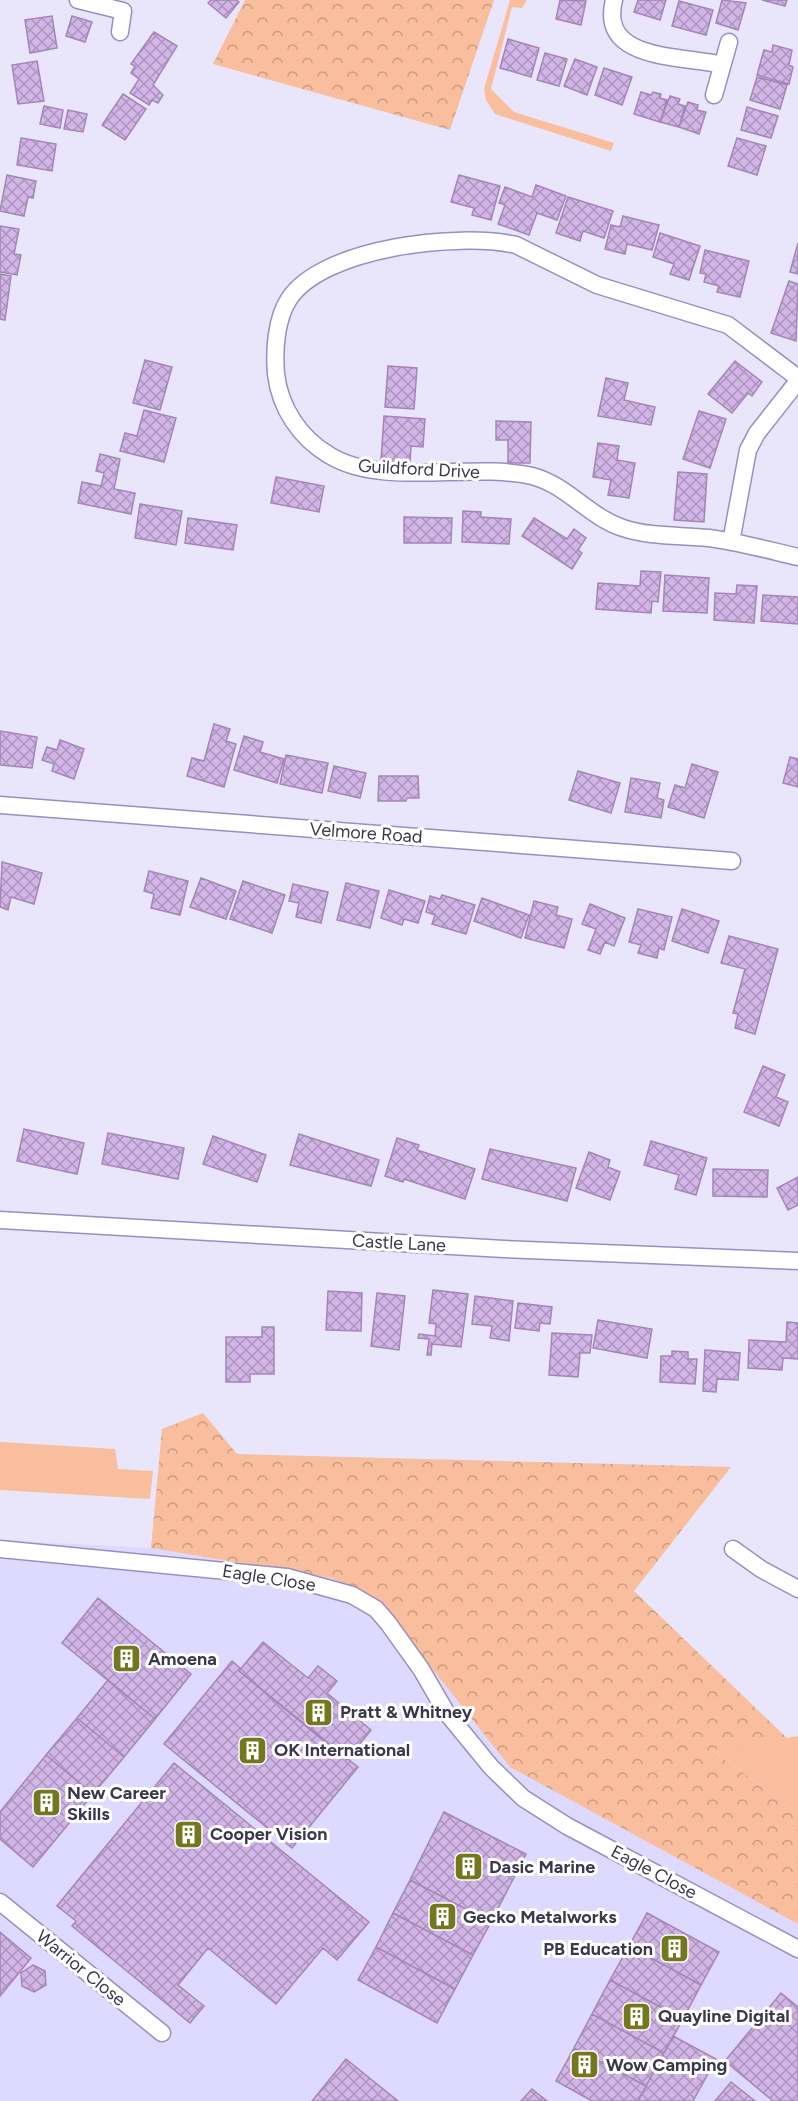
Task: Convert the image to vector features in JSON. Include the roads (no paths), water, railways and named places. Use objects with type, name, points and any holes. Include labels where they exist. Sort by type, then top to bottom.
[{"type":"street","points":[[78,0],[123,11],[120,32]]},
{"type":"street","points":[[614,0],[613,14],[616,26],[621,36],[638,50],[663,57],[722,65]]},
{"type":"street","points":[[714,95],[729,42]]},
{"type":"street","name":"Guildford Drive","points":[[798,380],[728,326],[614,291],[532,253],[502,242],[417,245],[337,263],[322,269],[305,282],[288,300],[283,312],[275,363],[280,393],[286,410],[303,434],[328,455],[342,462],[376,470],[531,476],[560,488],[622,528],[731,542],[798,557]]},
{"type":"street","points":[[731,542],[748,450],[757,433],[798,380]]},
{"type":"street","name":"Velmore Road","points":[[0,805],[732,861]]},
{"type":"street","name":"Castle Lane","points":[[0,1220],[504,1249],[798,1261]]},
{"type":"street","name":"Eagle Close","points":[[0,1549],[287,1577],[352,1594],[376,1609],[388,1623],[421,1669],[446,1712],[491,1767],[524,1798],[567,1826],[798,1949]]},
{"type":"street","points":[[732,1549],[760,1569],[798,1589]]},
{"type":"street","name":"Warrior Close","points":[[0,1902],[162,2033]]},
{"type":"place","name":"Amoena","points":[[127,1659]]},
{"type":"place","name":"Pratt & Whitney","points":[[319,1712]]},
{"type":"place","name":"OK International","points":[[253,1750]]},
{"type":"place","name":"New Career Skills","points":[[46,1803]]},
{"type":"place","name":"Cooper Vision","points":[[189,1834]]},
{"type":"place","name":"Dasic Marine","points":[[468,1867]]},
{"type":"place","name":"Gecko Metalworks","points":[[442,1917]]},
{"type":"place","name":"PB Education","points":[[674,1949]]},
{"type":"place","name":"Quayline Digital","points":[[637,2016]]},
{"type":"place","name":"Wow Camping","points":[[585,2065]]}]
